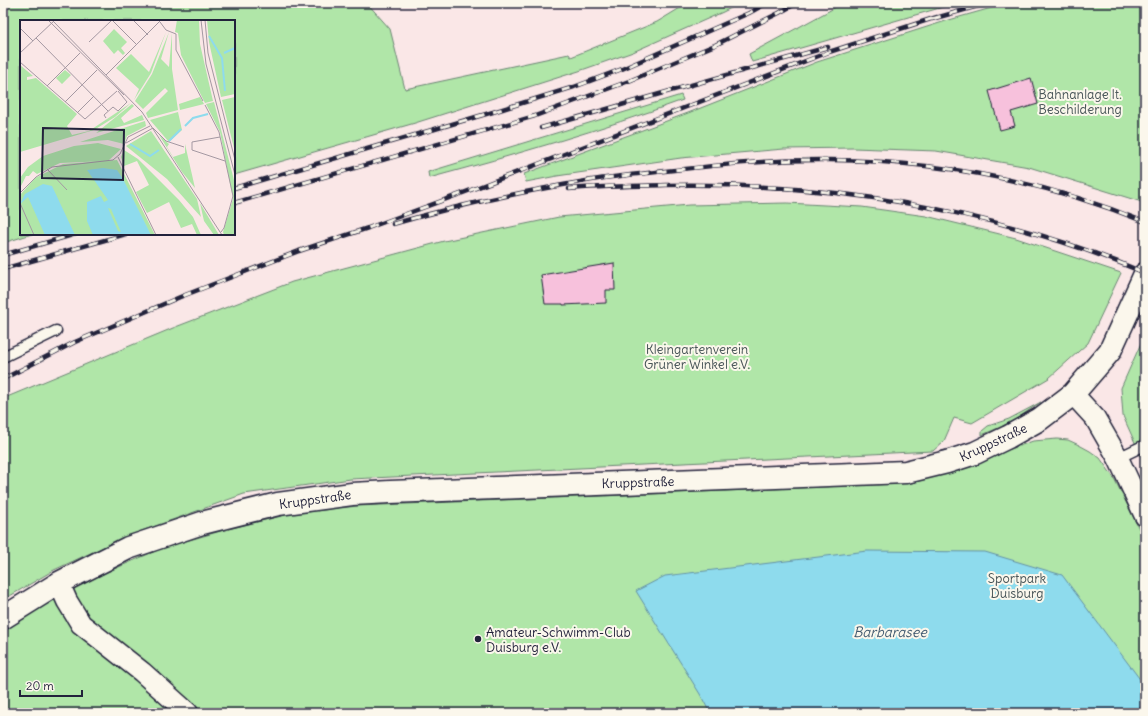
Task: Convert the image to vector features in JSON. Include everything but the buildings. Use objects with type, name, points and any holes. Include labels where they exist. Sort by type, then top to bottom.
[{"type":"street","name":"Kruppstraße","points":[[3,618],[59,583],[128,548],[202,523],[278,504],[352,494],[906,472],[947,462],[975,453],[1008,437],[1040,419],[1073,394],[1110,351],[1145,274]]},
{"type":"street","points":[[1073,394],[1095,418],[1118,458],[1145,516]]},
{"type":"street","points":[[59,583],[67,601],[81,624],[142,672],[188,713]]},
{"type":"lane","points":[[3,357],[56,331]]},
{"type":"lane","points":[[1118,458],[1145,445]]},
{"type":"green space","points":[[3,3],[367,3],[390,29],[405,89],[569,54],[571,57],[657,22],[686,3],[741,3],[633,52],[579,71],[415,123],[235,175],[235,20],[20,20],[20,235],[29,235],[3,243]]},
{"type":"green space","points":[[842,3],[957,3],[752,62],[749,54]]},
{"type":"green space","name":"Bahnanlage lt. Beschilderung","points":[[1009,3],[1145,3],[1145,203],[1029,167],[936,151],[853,148],[784,149],[681,158],[526,182],[524,174],[688,113],[817,62],[949,20]]},
{"type":"green space","points":[[681,95],[683,100],[620,122],[429,178],[428,172]]},
{"type":"green space","name":"Kleingartenverein Grüner Winkel e.V.","points":[[787,203],[862,207],[926,216],[1016,238],[1121,273],[1088,343],[1049,378],[972,423],[954,418],[944,441],[933,451],[351,479],[244,494],[125,537],[54,570],[3,600],[3,399],[173,328],[292,282],[444,241],[559,217],[689,205]]},
{"type":"green space","points":[[1145,334],[1145,465],[1123,416],[1121,388]]},
{"type":"green space","points":[[1041,402],[1012,422],[982,435],[982,431],[988,426],[1009,419]]},
{"type":"green space","name":"Sportpark Duisburg","points":[[1057,439],[1068,440],[1100,458],[1114,478],[1145,541],[1145,713],[3,713],[3,629],[68,586],[112,570],[162,548],[224,530],[290,514],[357,506],[895,484],[958,471],[991,456],[1033,441]]},
{"type":"water","name":"Barbarasee","points":[[867,551],[985,552],[1062,575],[1145,686],[1145,713],[710,713],[700,694],[636,591],[665,576]]},
{"type":"railway","points":[[235,188],[574,87],[622,69],[749,13],[767,3]]},
{"type":"railway","points":[[235,203],[535,116],[629,81],[715,45],[797,3]]},
{"type":"railway","points":[[932,19],[989,3]]},
{"type":"railway","points":[[3,379],[75,342],[180,297],[299,251],[368,228],[463,193],[829,52],[937,17]]},
{"type":"railway","points":[[541,128],[828,47]]},
{"type":"railway","points":[[393,224],[492,199],[601,179],[768,161],[809,160],[871,161],[911,164],[990,176],[1068,195],[1145,222]]},
{"type":"railway","points":[[569,189],[666,185],[727,185],[788,188],[849,195],[910,204],[970,216],[1029,232],[1088,251],[1145,273]]},
{"type":"railway","points":[[3,255],[73,235]]},
{"type":"railway","points":[[3,269],[122,235]]},
{"type":"place","name":"Amateur-Schwimm-Club Duisburg e.V.","points":[[478,639]]}]
